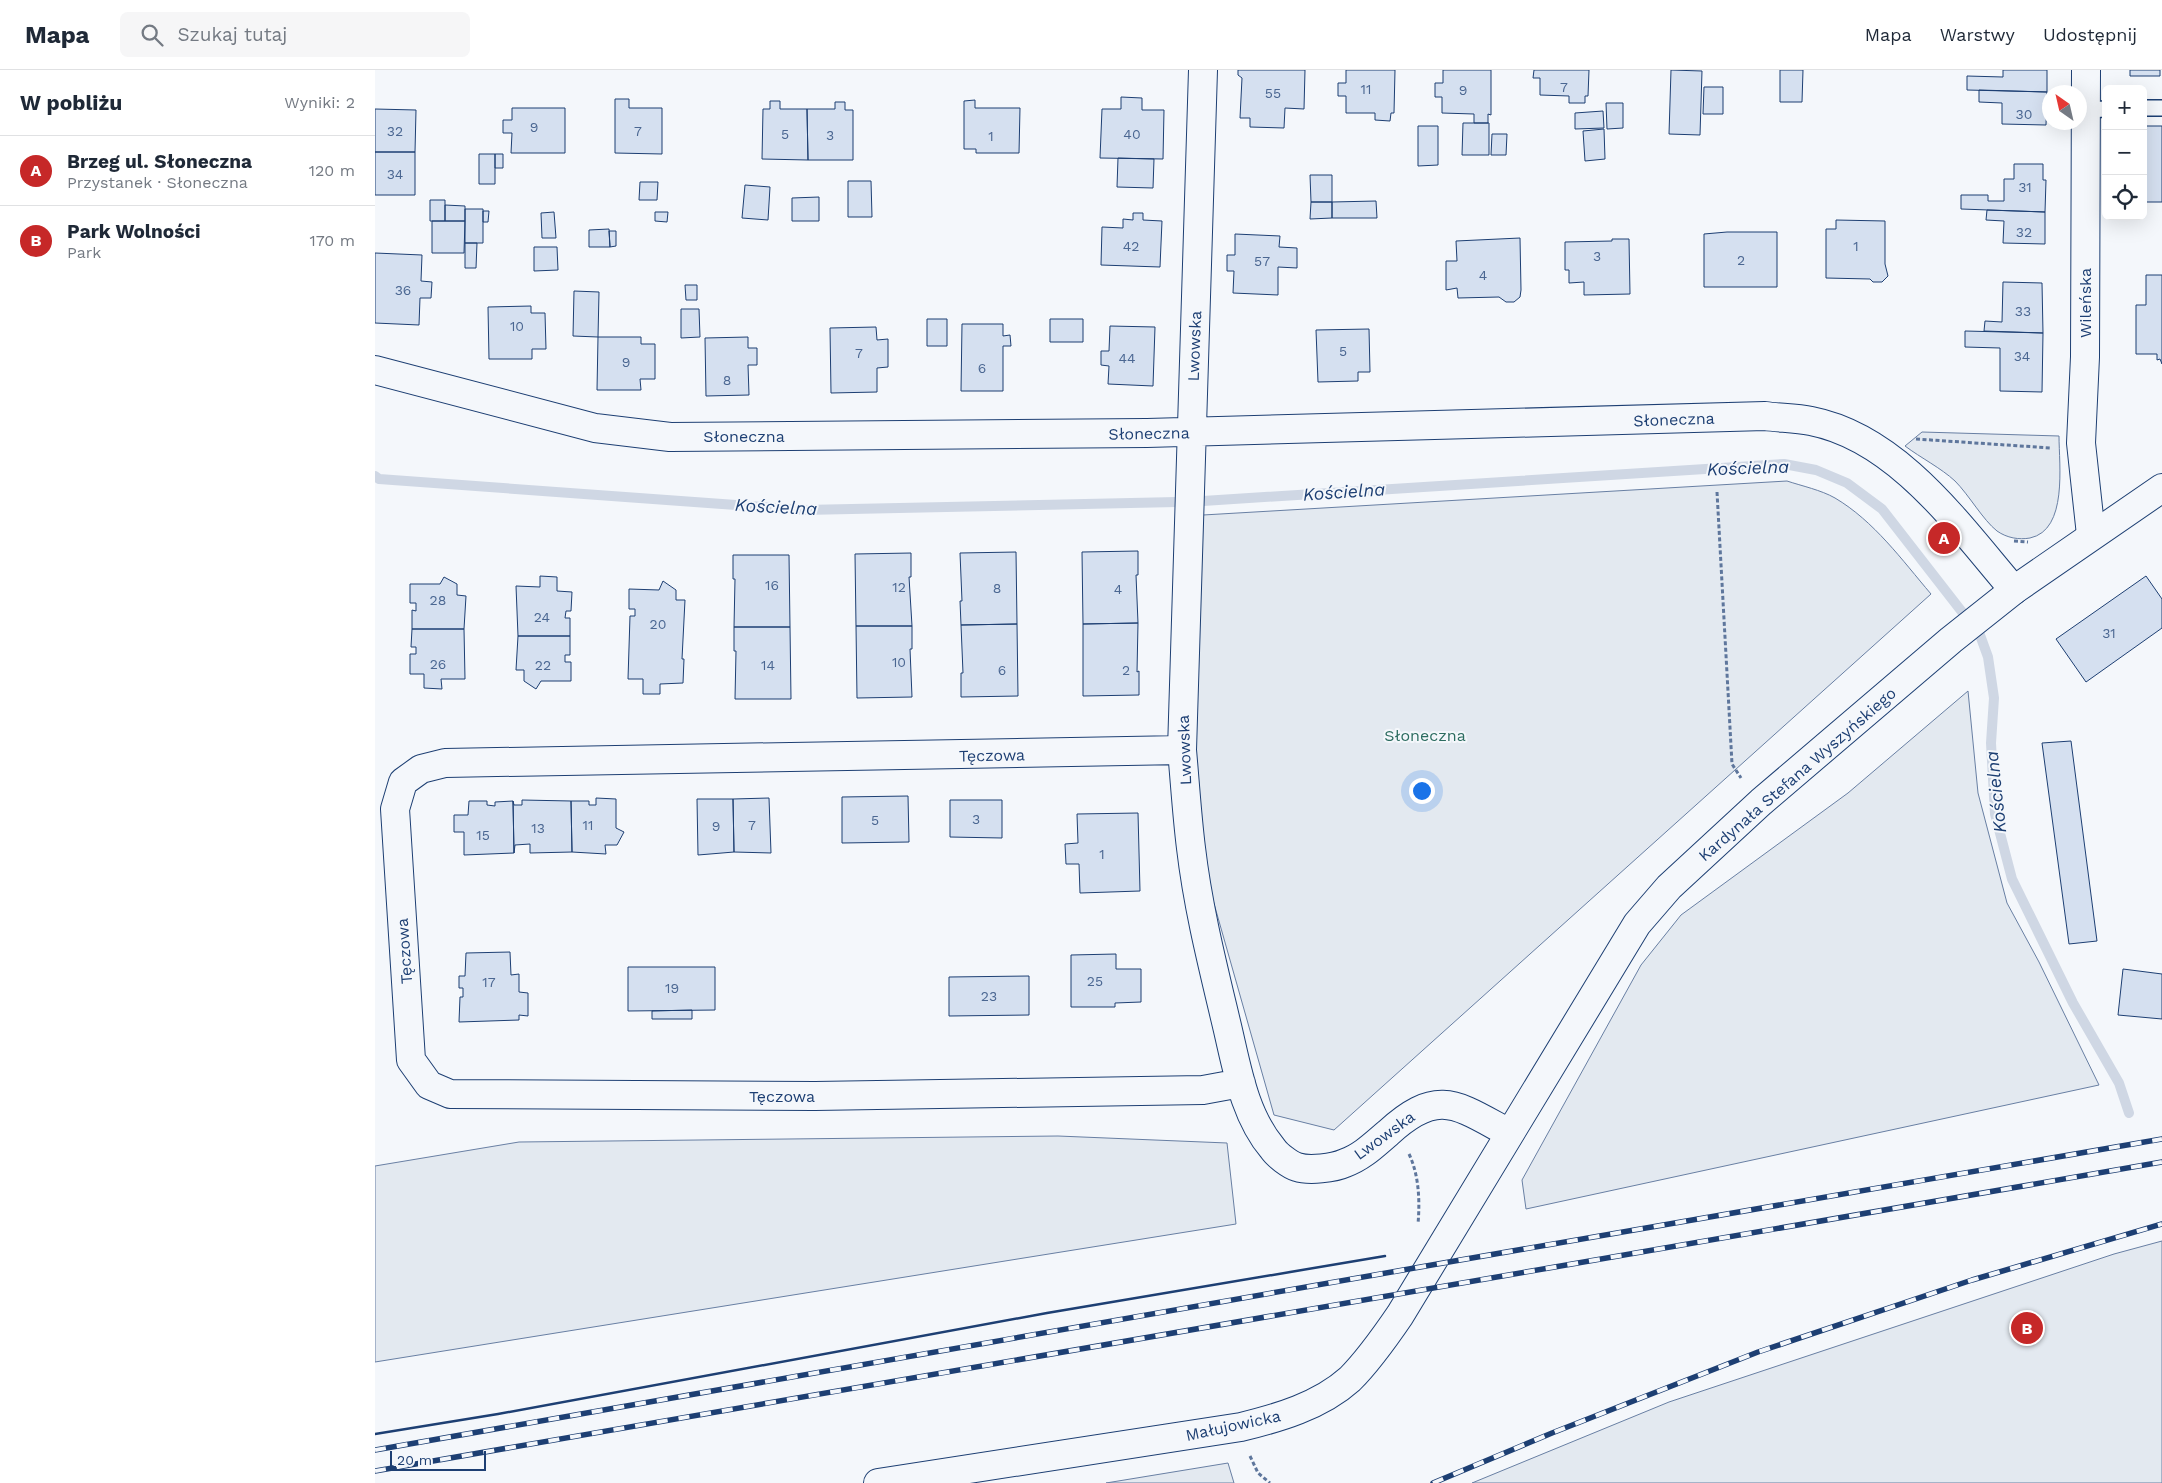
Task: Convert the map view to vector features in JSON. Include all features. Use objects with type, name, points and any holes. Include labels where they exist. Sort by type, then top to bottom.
[{"type":"street","name":"Lwowska","points":[[1203,70],[1182,750],[1191,849],[1206,935],[1241,1083],[1253,1120],[1274,1150],[1296,1167],[1323,1168],[1345,1164],[1368,1151],[1414,1112],[1437,1104],[1459,1107],[1509,1133]]},
{"type":"street","name":"Wileńska","points":[[2086,70],[2095,109],[2081,443],[2091,535]]},
{"type":"street","name":"Słoneczna","points":[[375,370],[595,428],[670,437],[1191,432],[1765,416],[1811,421],[1847,433],[1884,454],[1920,482],[2014,590]]},
{"type":"street","name":"Kardynała Stefana Wyszyńskiego","points":[[1509,1133],[1637,924],[1669,887],[1761,802],[1951,640],[2014,590],[2091,535],[2162,488]]},
{"type":"street","name":"Tęczowa","points":[[1182,750],[445,763],[421,769],[403,782],[395,809],[411,1060],[429,1084],[451,1094],[815,1096],[1203,1090],[1241,1083]]},
{"type":"street","name":"Małujowicka","points":[[878,1483],[1241,1427],[1279,1418],[1304,1407],[1349,1379],[1379,1346],[1400,1315],[1509,1133]]},
{"type":"lane","points":[[2147,108],[2162,108]]},
{"type":"path","points":[[1912,439],[2053,448]]},
{"type":"path","points":[[1717,492],[1733,764],[1745,784]]},
{"type":"path","points":[[2013,540],[2030,542]]},
{"type":"path","points":[[1408,1151],[1415,1164],[1419,1206],[1418,1232]]},
{"type":"green space","points":[[1922,432],[2059,436],[2059,495],[2051,523],[2042,533],[2030,538],[2013,538],[1997,531],[1955,481],[1905,446]]},
{"type":"green space","name":"Słoneczna","points":[[1787,481],[1824,493],[1849,507],[1887,542],[1931,594],[1334,1130],[1274,1115],[1209,886],[1192,756],[1196,605],[1203,515]]},
{"type":"green space","points":[[1968,691],[1978,793],[2007,903],[2039,962],[2099,1085],[1526,1209],[1522,1180],[1641,965],[1681,915],[1848,793]]},
{"type":"green space","points":[[1058,1136],[1227,1143],[1236,1224],[375,1362],[375,1166],[519,1142]]},
{"type":"green space","points":[[2162,1241],[2162,1483],[1472,1483],[1669,1402],[2114,1254]]},
{"type":"green space","points":[[1228,1463],[1234,1483],[1106,1483]]},
{"type":"building","points":[[1238,70],[1305,70],[1304,109],[1285,108],[1284,128],[1250,127],[1250,118],[1240,118],[1242,78],[1238,75]]},
{"type":"building","points":[[1346,70],[1395,70],[1394,113],[1391,113],[1390,121],[1375,120],[1375,113],[1346,113],[1346,96],[1338,96],[1338,83],[1346,83]]},
{"type":"building","points":[[1443,70],[1491,70],[1491,115],[1488,114],[1488,123],[1474,123],[1474,114],[1442,113],[1442,97],[1435,97],[1435,83],[1443,83]]},
{"type":"building","points":[[1534,70],[1589,70],[1588,96],[1585,96],[1585,103],[1569,103],[1569,96],[1540,95],[1540,78],[1533,78]]},
{"type":"building","points":[[1671,70],[1702,71],[1700,135],[1669,134]]},
{"type":"building","points":[[1780,70],[1803,70],[1802,102],[1780,102]]},
{"type":"building","points":[[2003,70],[2047,70],[2047,85],[2042,85],[2042,92],[1967,90],[1967,76],[2003,77]]},
{"type":"building","points":[[2130,70],[2160,70],[2160,76],[2130,76]]},
{"type":"building","points":[[1704,87],[1723,87],[1723,114],[1703,114]]},
{"type":"building","points":[[1979,90],[2042,92],[2042,125],[2002,124],[2002,103],[1979,102]]},
{"type":"building","points":[[1121,97],[1142,98],[1142,110],[1164,110],[1163,159],[1100,158],[1102,109],[1121,109]]},
{"type":"building","points":[[615,99],[629,99],[629,108],[662,108],[662,154],[615,153]]},
{"type":"building","points":[[975,100],[975,108],[1020,108],[1019,153],[976,153],[976,149],[964,149],[964,101]]},
{"type":"building","points":[[770,101],[780,101],[780,109],[807,109],[808,160],[762,159],[763,109],[770,109]]},
{"type":"building","points":[[835,102],[845,102],[845,110],[853,110],[853,160],[808,160],[807,109],[835,109]]},
{"type":"building","points":[[1606,103],[1623,103],[1623,128],[1607,129]]},
{"type":"building","points":[[512,108],[565,108],[565,153],[511,153],[512,133],[503,133],[503,120],[512,120]]},
{"type":"building","points":[[375,109],[416,110],[415,152],[375,152]]},
{"type":"building","points":[[1603,111],[1604,128],[1575,129],[1575,113]]},
{"type":"building","points":[[1463,123],[1489,123],[1489,155],[1462,155]]},
{"type":"building","points":[[1418,126],[1438,126],[1438,165],[1418,166]]},
{"type":"building","points":[[2147,126],[2162,126],[2162,202],[2147,202]]},
{"type":"building","points":[[1604,129],[1605,159],[1585,161],[1583,131]]},
{"type":"building","points":[[1492,134],[1507,134],[1506,155],[1491,155]]},
{"type":"building","points":[[375,152],[415,152],[415,195],[375,195]]},
{"type":"building","points":[[479,154],[495,154],[495,184],[479,184]]},
{"type":"building","points":[[495,154],[503,154],[503,168],[495,168]]},
{"type":"building","points":[[1118,158],[1154,159],[1153,188],[1117,187]]},
{"type":"building","points":[[2014,164],[2043,164],[2043,180],[2046,180],[2045,212],[1961,209],[1961,195],[1988,195],[1988,201],[2004,201],[2004,179],[2014,179]]},
{"type":"building","points":[[1310,175],[1332,175],[1332,202],[1311,202]]},
{"type":"building","points":[[848,181],[871,181],[872,217],[848,217]]},
{"type":"building","points":[[640,182],[658,182],[657,200],[639,200]]},
{"type":"building","points":[[745,185],[770,187],[768,220],[742,218]]},
{"type":"building","points":[[819,197],[819,221],[792,221],[792,198]]},
{"type":"building","points":[[430,200],[445,200],[445,221],[430,221]]},
{"type":"building","points":[[1376,201],[1377,218],[1332,218],[1332,202]]},
{"type":"building","points":[[1311,202],[1332,202],[1332,218],[1310,219]]},
{"type":"building","points":[[445,205],[465,206],[465,221],[445,221]]},
{"type":"building","points":[[465,209],[483,209],[483,243],[465,243]]},
{"type":"building","points":[[1987,210],[2045,212],[2045,244],[2003,243],[2004,221],[1986,220]]},
{"type":"building","points":[[483,211],[489,211],[488,222],[483,222]]},
{"type":"building","points":[[554,212],[556,238],[542,238],[541,213]]},
{"type":"building","points":[[655,212],[668,212],[667,222],[655,221]]},
{"type":"building","points":[[1133,213],[1143,213],[1143,220],[1162,221],[1160,267],[1101,265],[1102,227],[1123,228],[1123,219],[1133,220]]},
{"type":"building","points":[[1836,220],[1885,221],[1885,264],[1888,276],[1882,282],[1873,282],[1870,279],[1826,278],[1826,229],[1836,229]]},
{"type":"building","points":[[432,221],[465,221],[464,253],[432,253]]},
{"type":"building","points":[[609,229],[610,247],[589,247],[589,230]]},
{"type":"building","points":[[609,231],[616,231],[616,246],[610,247]]},
{"type":"building","points":[[1777,232],[1777,287],[1704,287],[1704,234]]},
{"type":"building","points":[[1235,234],[1280,236],[1279,247],[1297,248],[1297,268],[1278,267],[1278,295],[1233,293],[1234,271],[1227,271],[1227,255],[1235,255]]},
{"type":"building","points":[[1520,238],[1521,290],[1520,297],[1514,302],[1506,302],[1499,297],[1458,298],[1457,288],[1446,290],[1446,261],[1457,261],[1456,241]]},
{"type":"building","points":[[1612,239],[1629,239],[1630,294],[1584,295],[1584,282],[1569,283],[1569,270],[1565,270],[1565,242],[1612,241]]},
{"type":"building","points":[[465,243],[477,243],[476,268],[465,268]]},
{"type":"building","points":[[534,247],[557,247],[558,270],[534,271]]},
{"type":"building","points":[[375,253],[422,255],[421,281],[432,282],[431,298],[420,298],[419,325],[375,323]]},
{"type":"building","points":[[2146,275],[2162,275],[2162,364],[2160,359],[2157,360],[2157,354],[2136,354],[2136,305],[2146,305]]},
{"type":"building","points":[[2003,282],[2042,283],[2043,333],[1984,331],[1985,321],[2002,322]]},
{"type":"building","points":[[685,285],[697,285],[697,300],[686,300]]},
{"type":"building","points":[[574,291],[599,292],[598,337],[573,336]]},
{"type":"building","points":[[531,306],[531,313],[545,313],[546,349],[532,349],[532,359],[489,359],[488,307]]},
{"type":"building","points":[[681,309],[699,309],[700,337],[681,338]]},
{"type":"building","points":[[927,319],[947,319],[947,346],[927,346]]},
{"type":"building","points":[[1050,319],[1083,319],[1083,342],[1050,342]]},
{"type":"building","points":[[962,324],[1003,324],[1003,336],[1010,335],[1011,346],[1003,346],[1003,391],[961,391]]},
{"type":"building","points":[[1110,326],[1155,327],[1153,386],[1108,384],[1109,366],[1101,365],[1101,351],[1109,351]]},
{"type":"building","points":[[876,327],[877,340],[888,339],[888,367],[877,368],[877,392],[831,393],[830,328]]},
{"type":"building","points":[[1369,329],[1370,372],[1358,372],[1358,381],[1318,382],[1316,330]]},
{"type":"building","points":[[1965,331],[2043,333],[2042,392],[2000,391],[2000,348],[1965,347]]},
{"type":"building","points":[[598,337],[641,337],[641,344],[655,344],[655,379],[640,379],[641,390],[597,390]]},
{"type":"building","points":[[748,337],[748,348],[757,348],[757,365],[748,365],[749,395],[706,396],[705,338]]},
{"type":"building","points":[[1138,551],[1138,575],[1136,575],[1138,623],[1083,624],[1082,552]]},
{"type":"building","points":[[1016,552],[1017,624],[961,625],[960,553]]},
{"type":"building","points":[[911,553],[911,577],[909,577],[912,626],[856,626],[855,554]]},
{"type":"building","points":[[733,555],[789,555],[790,627],[734,627],[735,579],[733,579]]},
{"type":"building","points":[[540,576],[557,577],[557,591],[572,592],[571,611],[566,611],[565,618],[570,618],[570,636],[518,636],[516,586],[540,587]]},
{"type":"building","points":[[2146,576],[2162,599],[2162,628],[2086,682],[2056,639]]},
{"type":"building","points":[[444,577],[457,584],[457,595],[466,596],[464,629],[412,629],[412,610],[416,611],[416,603],[410,603],[410,584],[440,584]]},
{"type":"building","points":[[663,581],[676,590],[676,600],[685,600],[682,659],[684,659],[683,683],[660,684],[660,694],[643,694],[643,679],[628,679],[630,616],[635,616],[635,609],[629,609],[629,589],[659,590]]},
{"type":"building","points":[[1138,623],[1137,672],[1139,671],[1139,695],[1083,696],[1083,624]]},
{"type":"building","points":[[1017,624],[1018,696],[961,697],[961,673],[963,673],[961,625]]},
{"type":"building","points":[[856,626],[912,626],[912,649],[910,649],[912,697],[857,698]]},
{"type":"building","points":[[734,627],[790,627],[791,699],[735,699],[736,651],[734,651]]},
{"type":"building","points":[[412,629],[464,629],[465,679],[441,679],[442,689],[424,688],[424,674],[410,674],[410,654],[416,654],[416,647],[411,647]]},
{"type":"building","points":[[518,636],[570,636],[570,655],[565,655],[565,662],[571,662],[571,681],[541,681],[536,689],[524,681],[524,670],[516,670]]},
{"type":"building","points":[[2071,741],[2097,941],[2069,944],[2042,743]]},
{"type":"building","points":[[908,796],[909,842],[842,843],[842,797]]},
{"type":"building","points":[[596,798],[616,799],[616,828],[624,832],[617,845],[605,845],[606,854],[572,852],[571,801],[589,801],[589,805],[596,805]]},
{"type":"building","points":[[769,798],[771,853],[734,852],[733,799]]},
{"type":"building","points":[[697,799],[733,799],[734,852],[698,855]]},
{"type":"building","points":[[522,800],[571,801],[572,852],[530,853],[530,844],[515,845],[514,853],[513,801],[514,805],[522,805]]},
{"type":"building","points":[[950,800],[1002,800],[1002,838],[950,837]]},
{"type":"building","points":[[469,801],[487,801],[487,805],[495,806],[495,802],[513,801],[514,853],[464,855],[464,832],[454,832],[454,815],[468,815]]},
{"type":"building","points":[[1138,813],[1140,891],[1080,893],[1079,864],[1066,864],[1065,844],[1078,843],[1077,814]]},
{"type":"building","points":[[510,952],[511,975],[519,974],[519,992],[528,993],[528,1016],[519,1015],[519,1020],[459,1022],[460,997],[463,997],[463,988],[459,988],[459,976],[465,976],[466,953]]},
{"type":"building","points":[[1116,954],[1116,969],[1141,969],[1141,1002],[1115,1003],[1115,1007],[1071,1007],[1071,955]]},
{"type":"building","points":[[628,967],[715,967],[715,1010],[628,1011]]},
{"type":"building","points":[[2123,969],[2162,974],[2162,1019],[2118,1015]]},
{"type":"building","points":[[1029,976],[1029,1015],[949,1016],[949,977]]},
{"type":"building","points":[[692,1010],[692,1019],[652,1019],[652,1011]]},
{"type":"waterway","name":"Kościelna","points":[[1203,501],[1784,464],[1816,470],[1847,483],[1882,509],[1980,635],[1988,657],[1994,698],[1991,743],[1995,814],[2012,879],[2073,1003],[2119,1083],[2129,1113]]},
{"type":"waterway","name":"Kościelna","points":[[375,476],[379,479],[804,510],[1177,502]]},
{"type":"railway","points":[[375,1450],[2162,1139]]},
{"type":"railway","points":[[375,1471],[2162,1162]]},
{"type":"railway","points":[[1433,1483],[1552,1433],[1758,1352],[1972,1280],[2162,1224]]},
{"type":"wall","points":[[375,1434],[498,1414],[1047,1313],[1385,1256]]},
{"type":"place","name":"Brzeg ul. Słoneczna","points":[[1944,538]]},
{"type":"place","name":"Park Wolności","points":[[2027,1328]]}]
